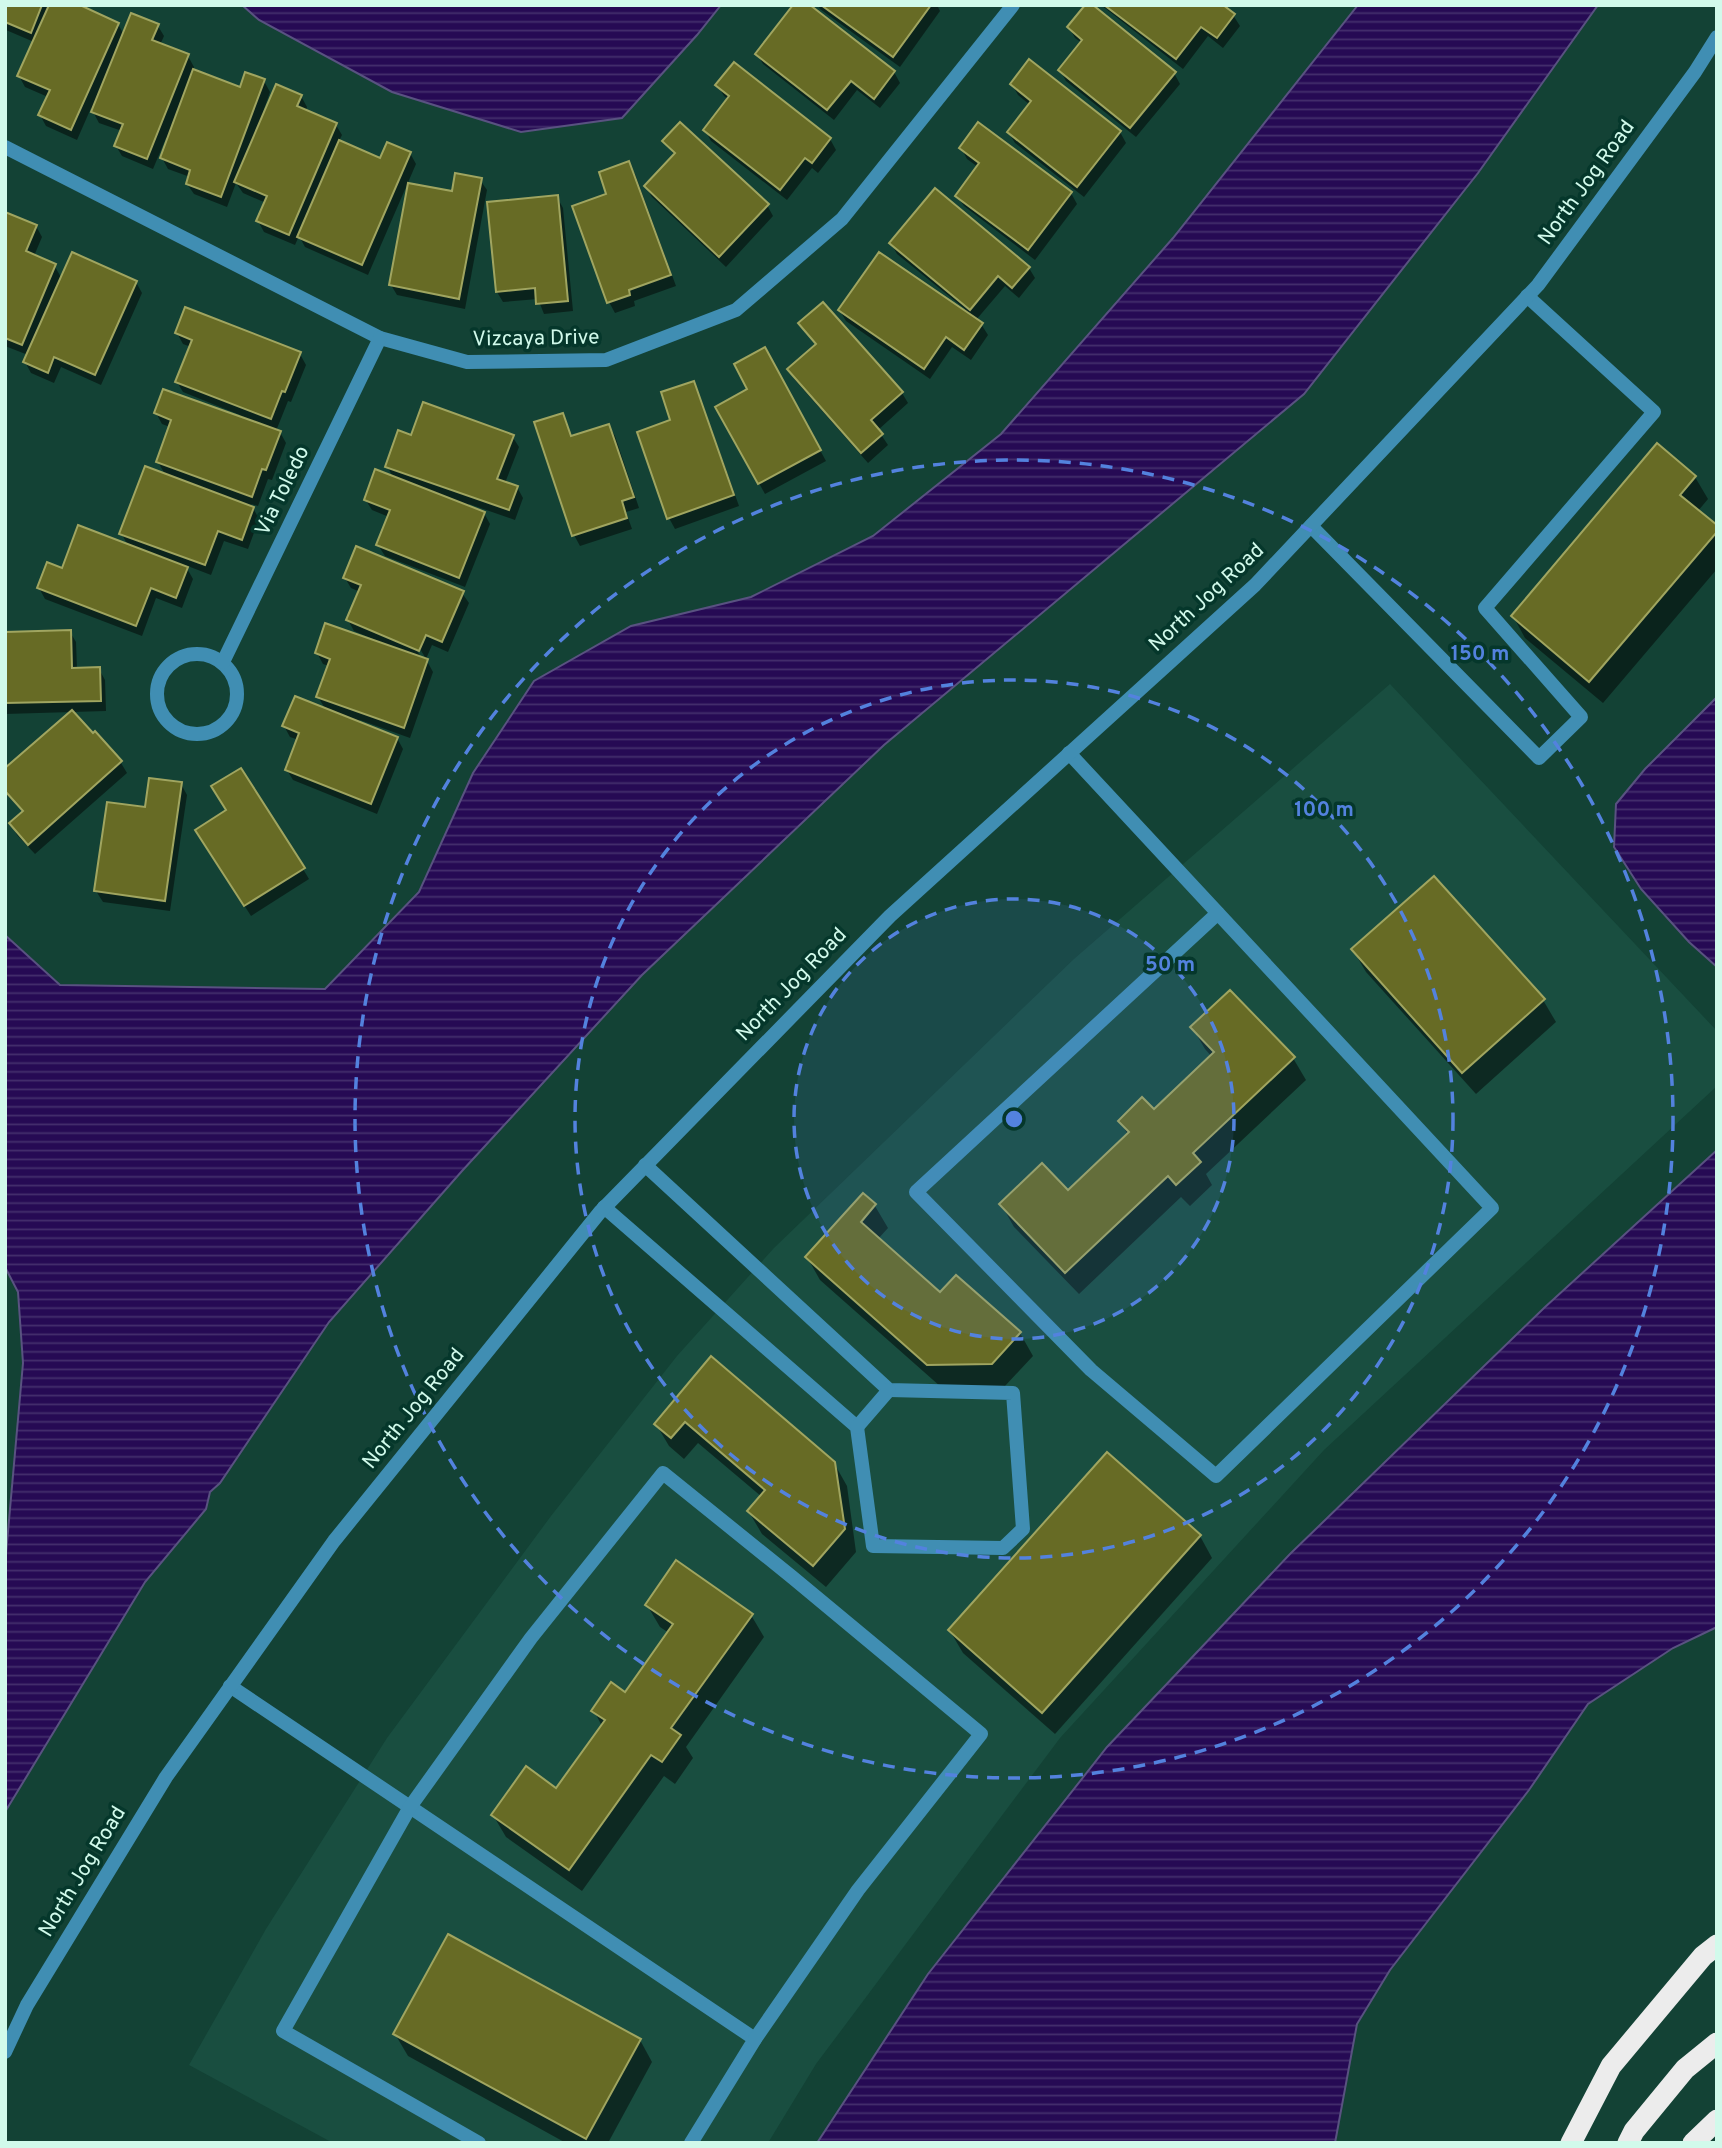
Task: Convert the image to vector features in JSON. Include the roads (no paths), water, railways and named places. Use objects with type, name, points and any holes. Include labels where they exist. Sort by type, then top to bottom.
[{"type":"highway","points":[[1571,2143],[1611,2066],[1703,1956],[1717,1945]]},
{"type":"highway","points":[[1628,2143],[1634,2131],[1685,2069],[1717,2043]]},
{"type":"highway","points":[[1693,2143],[1717,2120]]},
{"type":"street","name":"Vizcaya Drive","points":[[5,147],[380,338],[467,362],[606,360],[736,310],[842,219],[1013,5]]},
{"type":"street","name":"North Jog Road","points":[[5,2052],[27,2005],[166,1777],[230,1686],[334,1541],[604,1207],[890,916],[1255,585],[1538,285],[1695,72],[1717,37]]},
{"type":"street","points":[[1311,526],[1539,758],[1581,717],[1485,608],[1654,412],[1527,296]]},
{"type":"street","name":"Via Toledo","points":[[223,662],[380,338]]},
{"type":"street","points":[[199,653],[223,662],[232,673],[237,686],[237,701],[232,714],[223,725],[211,732],[197,735],[170,725],[157,704],[156,692],[165,668],[175,659],[199,653]]},
{"type":"street","points":[[1069,753],[1218,913],[1492,1208],[1216,1476],[1091,1370],[916,1192],[1218,913]]},
{"type":"street","points":[[604,1207],[857,1427],[873,1546],[1003,1548],[1023,1529],[1013,1393],[889,1390],[645,1165]]},
{"type":"street","points":[[857,1427],[889,1390]]},
{"type":"street","points":[[479,2143],[283,2032],[410,1807],[531,1638],[663,1473],[981,1734],[858,1890],[755,2039],[691,2143]]},
{"type":"street","points":[[230,1686],[755,2039]]}]
